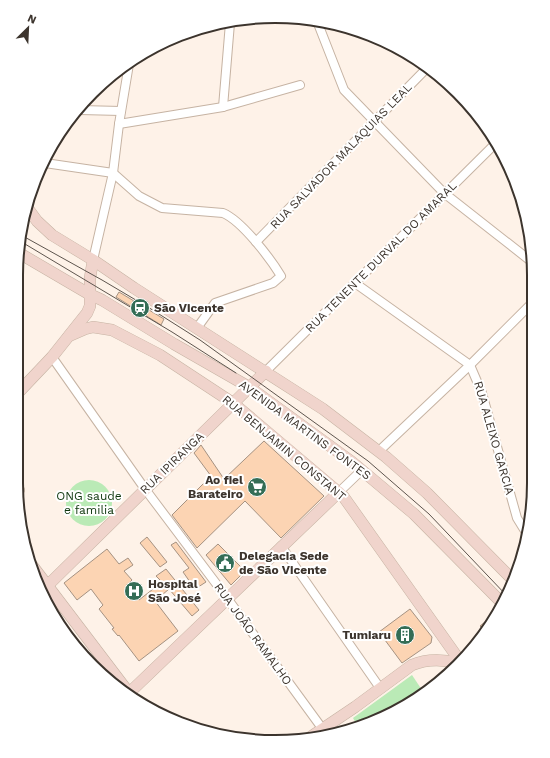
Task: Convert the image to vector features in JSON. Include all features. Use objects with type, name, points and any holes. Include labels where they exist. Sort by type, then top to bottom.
[{"type":"main road","name":"AVENIDA MARTINS FONTES","points":[[31,214],[44,230],[324,409],[379,451],[427,493],[509,576]]},
{"type":"main road","name":"AVENIDA MARTINS FONTES","points":[[24,256],[249,387],[362,470],[414,514],[498,599]]},
{"type":"main road","points":[[23,388],[52,357],[88,313],[90,306],[90,278],[93,260]]},
{"type":"main road","name":"RUA BENJAMIN CONSTANT","points":[[69,336],[93,327],[112,330],[160,355],[233,403],[339,492],[347,501],[456,658]]},
{"type":"main road","points":[[233,403],[266,371]]},
{"type":"main road","name":"RUA IPIRANGA","points":[[46,587],[233,403]]},
{"type":"main road","points":[[133,691],[281,546],[339,492]]},
{"type":"main road","name":"AVENIDA MARTINS FONTES","points":[[496,563],[508,579]]},
{"type":"main road","points":[[48,592],[119,681]]},
{"type":"main road","points":[[329,729],[380,688],[418,662],[437,660],[453,661]]},
{"type":"street","points":[[223,108],[230,27]]},
{"type":"street","points":[[319,27],[344,90],[444,194],[526,257]]},
{"type":"street","points":[[93,260],[112,173],[128,70]]},
{"type":"street","name":"RUA SALVADOR MALAQUIAS LEAL","points":[[256,242],[423,72]]},
{"type":"street","points":[[119,124],[223,108],[300,85]]},
{"type":"street","points":[[85,110],[121,111]]},
{"type":"street","name":"RUA TENENTE DURVAL DO AMARAL","points":[[266,371],[492,147]]},
{"type":"street","points":[[49,164],[112,173],[139,196],[162,208],[210,211],[229,215],[256,242],[281,276],[273,283],[215,304],[197,328]]},
{"type":"street","points":[[32,211],[34,218]]},
{"type":"street","name":"RUA ALEIXO GARCIA","points":[[355,283],[470,365],[482,393],[517,518],[523,527]]},
{"type":"street","points":[[379,451],[470,365],[527,308]]},
{"type":"street","name":"RUA JOÃO RAMALHO","points":[[52,357],[145,489],[228,598],[324,730]]},
{"type":"street","points":[[339,492],[362,470]]},
{"type":"street","points":[[281,546],[380,688]]},
{"type":"green space","name":"ONG saude e familia","points":[[84,480],[94,480],[102,484],[108,490],[112,498],[112,508],[108,516],[102,522],[94,526],[84,526],[76,522],[70,516],[66,508],[66,498],[70,490],[76,484]]},
{"type":"green space","points":[[412,675],[421,688],[401,701],[371,716],[355,722],[353,718]]},
{"type":"building","name":"São Vicente","points":[[119,292],[164,319],[161,325],[116,297]]},
{"type":"building","name":"Ao fiel Barateiro","points":[[264,441],[324,496],[281,538],[245,501],[197,548],[172,515],[211,476],[194,453],[201,445],[224,479]]},
{"type":"building","points":[[147,537],[167,562],[160,567],[140,543]]},
{"type":"building","points":[[176,542],[206,582],[195,589],[183,572],[189,568],[171,545]]},
{"type":"building","name":"Delegacia Sede de São Vicente","points":[[218,544],[245,571],[231,585],[206,555]]},
{"type":"building","points":[[107,549],[119,564],[128,558],[133,565],[124,571],[132,580],[127,585],[139,600],[162,582],[156,576],[166,569],[199,610],[192,616],[169,589],[155,601],[178,631],[139,661],[119,635],[118,636],[112,629],[114,628],[99,609],[103,605],[91,589],[77,600],[64,583]]},
{"type":"building","name":"Tumiaru","points":[[410,609],[432,637],[431,643],[402,663],[379,632]]},
{"type":"tram line","points":[[26,238],[102,280],[200,340],[368,461],[429,514],[502,591]]},
{"type":"tram line","points":[[25,244],[172,332],[236,373]]},
{"type":"place","name":"São Vicente","points":[[140,308]]},
{"type":"place","name":"Ao fiel Barateiro","points":[[257,487]]},
{"type":"place","name":"Delegacia Sede de São Vicente","points":[[225,563]]},
{"type":"place","name":"Hospital São José","points":[[134,591]]},
{"type":"place","name":"Tumiaru","points":[[405,635]]}]
